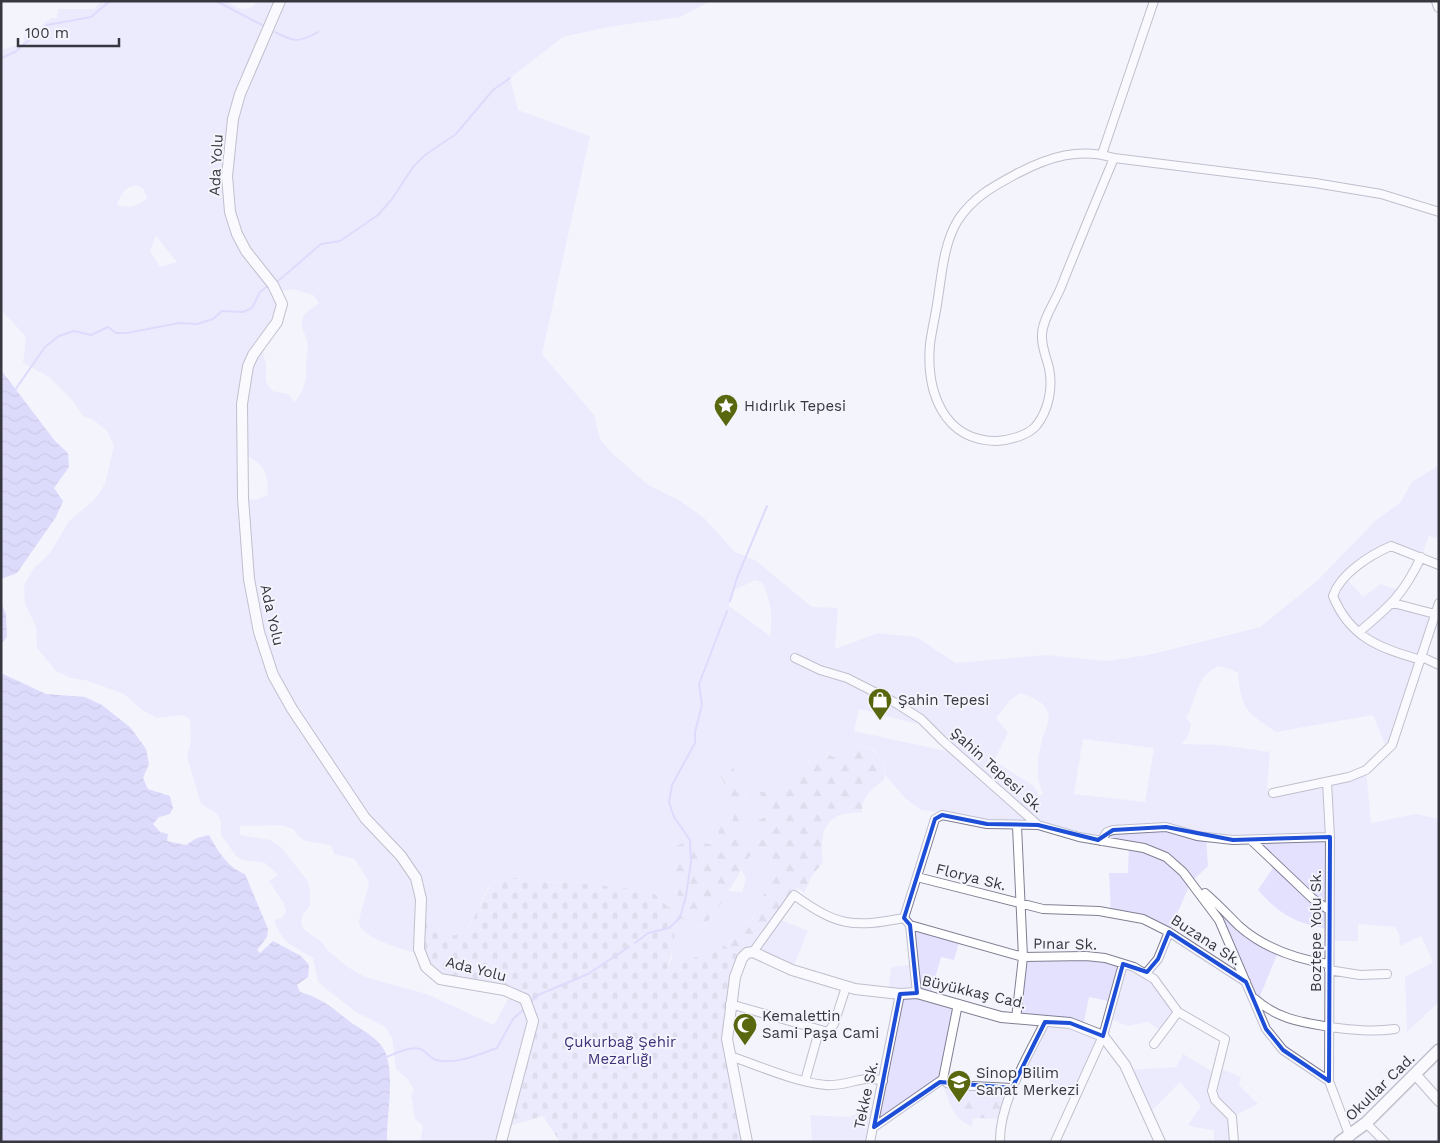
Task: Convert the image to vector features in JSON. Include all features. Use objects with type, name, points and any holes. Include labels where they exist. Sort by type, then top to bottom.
[{"type":"main road","name":"Okullar Cad.","points":[[1345,1139],[1366,1123],[1439,1050]]},
{"type":"street","name":"Ada Yolu","points":[[280,1],[240,94],[234,119],[227,176],[230,212],[237,234],[246,250],[278,292],[282,304],[277,322],[254,355],[244,385],[241,468],[248,564],[254,607],[266,657],[280,690],[365,818],[401,856],[416,878],[421,899],[419,949],[426,967],[440,979],[504,990],[525,999],[533,1021],[501,1142]]},
{"type":"street","points":[[1102,154],[1154,1]]},
{"type":"street","points":[[1437,1],[1439,7]]},
{"type":"street","points":[[1114,158],[1042,333],[1051,389],[1046,409],[1036,426],[1016,437],[1003,440],[971,438],[957,430],[947,418],[936,400],[931,380],[930,344],[949,238],[958,220],[983,192],[1044,160],[1070,153],[1102,154],[1114,158],[1380,194],[1439,212]]},
{"type":"street","points":[[1439,565],[1391,546],[1376,553],[1336,587],[1333,596],[1340,612],[1364,639],[1383,649],[1439,665]]},
{"type":"street","points":[[1359,632],[1393,603],[1412,577],[1421,557]]},
{"type":"street","points":[[1393,603],[1435,614]]},
{"type":"street","points":[[1273,794],[1349,778],[1366,770],[1392,745],[1439,604]]},
{"type":"street","name":"Şahin Tepesi Sk.","points":[[795,658],[820,670],[848,678],[921,718],[943,741],[1038,825],[1101,841],[1144,848],[1174,862],[1195,886],[1219,920],[1246,982]]},
{"type":"street","name":"Boztepe Yolu Sk.","points":[[1327,782],[1330,837],[1329,1081]]},
{"type":"street","points":[[904,918],[935,819],[942,815],[987,824],[1038,825]]},
{"type":"street","points":[[1016,1019],[1023,957],[1019,904],[1017,826]]},
{"type":"street","points":[[1101,841],[1107,832],[1113,830],[1166,827],[1213,838],[1251,840],[1330,837]]},
{"type":"street","points":[[1251,840],[1312,898],[1329,910]]},
{"type":"street","name":"Florya Sk.","points":[[917,878],[1019,904]]},
{"type":"street","points":[[1195,886],[1207,894],[1241,928],[1260,941],[1292,956],[1360,974],[1387,974]]},
{"type":"street","points":[[747,1142],[727,1039],[730,1004],[737,968],[742,958],[747,953],[753,952],[794,895],[820,914],[847,924],[875,924],[904,918]]},
{"type":"street","name":"Buzana Sk.","points":[[1019,904],[1043,909],[1122,914],[1143,919],[1169,932],[1246,982],[1266,1029],[1283,1050],[1329,1081]]},
{"type":"street","points":[[904,918],[910,925],[917,993]]},
{"type":"street","name":"Pınar Sk.","points":[[910,925],[1023,957],[1086,956],[1105,958],[1147,972]]},
{"type":"street","points":[[1169,932],[1158,959],[1152,969],[1147,972],[1154,978],[1178,1012],[1225,1039],[1212,1091],[1215,1100],[1232,1117],[1234,1142]]},
{"type":"street","name":"Büyükkaş Cad.","points":[[753,952],[792,970],[846,987],[900,994],[917,993],[1016,1019],[1070,1023],[1103,1036]]},
{"type":"street","points":[[1055,1142],[1103,1036],[1123,964]]},
{"type":"street","points":[[730,1004],[818,1031],[828,1032],[832,1028],[846,987]]},
{"type":"street","name":"Tekke Sk.","points":[[870,1142],[900,994]]},
{"type":"street","points":[[1252,996],[1265,1008],[1284,1018],[1305,1024],[1367,1032],[1395,1030]]},
{"type":"street","points":[[874,1128],[943,1080],[958,1004]]},
{"type":"street","points":[[1154,1044],[1178,1012]]},
{"type":"street","points":[[1000,1142],[1003,1120],[1012,1088],[1045,1022]]},
{"type":"street","points":[[805,1081],[818,1031]]},
{"type":"street","points":[[1103,1036],[1126,1065],[1160,1142]]},
{"type":"street","points":[[730,1056],[805,1081],[829,1086],[868,1078],[883,1081]]},
{"type":"street","points":[[1415,1074],[1439,1101]]},
{"type":"street","points":[[943,1080],[946,1084],[953,1085],[1012,1088]]},
{"type":"street","points":[[1329,1081],[1345,1139]]},
{"type":"street","points":[[1366,1123],[1385,1142]]},
{"type":"highlighted area","points":[[942,815],[987,824],[1038,825],[1098,840],[1113,830],[1166,827],[1233,840],[1330,837],[1329,1081],[1283,1050],[1266,1029],[1246,982],[1169,932],[1158,959],[1147,972],[1123,964],[1103,1036],[1070,1023],[1045,1022],[1012,1088],[940,1082],[874,1127],[900,994],[917,993],[910,925],[904,918],[935,819]]},
{"type":"green space","points":[[101,1],[228,1],[239,8],[247,9],[255,5],[257,1],[711,1],[680,17],[608,27],[563,37],[510,78],[518,110],[590,136],[542,354],[594,415],[600,439],[612,453],[647,484],[679,500],[704,518],[735,552],[755,560],[812,607],[838,608],[835,649],[878,633],[916,637],[956,663],[1045,655],[1107,661],[1148,655],[1260,627],[1317,581],[1376,520],[1400,503],[1412,482],[1439,465],[1439,539],[1429,536],[1421,557],[1391,546],[1345,577],[1363,597],[1381,584],[1403,592],[1394,602],[1435,614],[1387,750],[1373,715],[1276,732],[1258,720],[1247,709],[1241,695],[1238,673],[1218,666],[1210,671],[1200,683],[1186,718],[1191,724],[1189,734],[1182,744],[1221,745],[1270,752],[1267,787],[1273,793],[1366,770],[1371,823],[1416,814],[1439,819],[1439,1002],[1407,1032],[1405,977],[1433,962],[1421,936],[1400,946],[1399,934],[1395,927],[1358,924],[1358,941],[1328,941],[1328,929],[1306,924],[1289,917],[1274,906],[1258,890],[1275,865],[1251,840],[1206,837],[1208,866],[1191,882],[1169,932],[1157,925],[1111,913],[1109,873],[1128,873],[1129,846],[1038,825],[940,816],[938,812],[921,810],[905,798],[885,775],[885,763],[872,748],[855,745],[833,757],[818,747],[810,749],[808,765],[798,784],[774,792],[759,792],[769,815],[751,824],[755,840],[747,844],[741,839],[741,810],[747,790],[728,760],[721,781],[733,800],[734,812],[732,823],[723,820],[721,836],[718,841],[684,862],[673,873],[678,890],[677,900],[668,907],[656,895],[578,883],[541,882],[503,876],[490,885],[471,923],[460,934],[453,936],[440,930],[422,901],[419,949],[412,952],[380,941],[360,927],[360,916],[369,882],[355,859],[334,854],[331,845],[305,841],[293,829],[280,825],[240,826],[240,835],[270,840],[281,847],[307,880],[310,889],[310,906],[303,914],[301,921],[303,929],[323,943],[327,950],[348,967],[365,977],[427,994],[494,1025],[511,993],[525,999],[533,1021],[501,1142],[420,1142],[423,1126],[415,1119],[411,1095],[414,1090],[408,1080],[396,1069],[392,1038],[385,1027],[356,1012],[318,981],[313,958],[289,944],[277,928],[274,920],[282,918],[286,911],[283,902],[269,881],[278,875],[265,863],[243,860],[236,856],[221,835],[221,821],[216,813],[201,804],[187,757],[191,741],[190,719],[182,715],[157,718],[142,710],[124,694],[85,680],[71,678],[56,671],[37,648],[36,627],[25,604],[24,585],[34,568],[50,553],[69,521],[94,500],[105,484],[114,446],[107,431],[92,419],[83,416],[73,401],[49,377],[23,363],[26,337],[1,310],[1,80],[3,78],[1,77],[1,50],[22,44],[26,32],[38,28],[51,18],[57,18],[58,9],[94,9]],"holes":[[[138,185],[144,190],[147,198],[133,206],[117,205],[122,194],[130,187]],[[156,236],[177,262],[160,267],[150,251]],[[293,289],[313,295],[319,303],[307,312],[302,319],[308,345],[306,378],[302,392],[295,402],[288,394],[272,391],[266,381],[266,364],[261,345],[282,304],[278,292]],[[241,454],[254,460],[266,474],[267,495],[256,500],[243,498]],[[755,580],[762,583],[770,609],[770,636],[729,606],[733,591]],[[1021,693],[1039,701],[1046,708],[1049,719],[1038,758],[1038,779],[1043,794],[1039,796],[1034,786],[994,761],[1008,733],[996,718],[1010,700]],[[859,709],[929,727],[955,753],[854,731]],[[1083,739],[1154,748],[1145,802],[1074,794]]]},
{"type":"green space","points":[[855,745],[871,748],[885,763],[884,780],[865,798],[862,813],[840,815],[828,825],[822,841],[823,863],[813,874],[804,893],[798,888],[753,952],[742,958],[723,945],[747,930],[767,888],[766,877],[772,861],[764,847],[750,856],[720,905],[703,927],[697,928],[680,918],[672,925],[668,907],[677,900],[678,890],[673,873],[678,864],[672,857],[676,846],[690,840],[713,845],[720,837],[717,826],[723,820],[732,822],[734,805],[719,772],[718,764],[722,760],[728,760],[747,790],[741,810],[741,839],[747,843],[755,840],[751,824],[769,815],[759,792],[774,792],[798,784],[808,765],[810,749],[817,747],[833,757]]},
{"type":"green space","points":[[764,847],[772,861],[766,877],[767,888],[747,930],[723,945],[667,971],[672,957],[672,925],[680,918],[697,928],[703,927],[728,891],[742,892],[746,879],[741,868],[750,856]]},
{"type":"green space","name":"Çukurbağ Şehir Mezarlığı","points":[[503,876],[541,882],[578,883],[643,890],[656,895],[668,907],[672,917],[675,940],[667,970],[723,945],[742,958],[727,1039],[747,1142],[560,1142],[543,1116],[505,1127],[533,1021],[525,1000],[440,979],[419,949],[421,899],[439,930],[449,936],[461,934],[469,927],[491,884]]},
{"type":"green space","points":[[1195,886],[1207,894],[1225,913],[1279,950],[1258,1001],[1231,945]]},
{"type":"green space","points":[[777,918],[808,931],[792,970],[753,952]]},
{"type":"green space","points":[[910,925],[960,939],[954,960],[941,957],[930,996],[958,1004],[943,1079],[874,1127],[870,1142],[812,1142],[810,1115],[849,1117],[878,1105],[900,995],[888,993],[891,967],[915,964]]},
{"type":"green space","points":[[1086,956],[1147,972],[1178,1012],[1163,1033],[1148,1022],[1127,1026],[1108,1018],[1113,1002],[1089,997],[1083,1026],[1103,1036],[1081,1086],[1052,1091],[1048,1076],[1017,1079],[1045,1022],[1016,1019],[1023,957]]},
{"type":"green space","points":[[1183,1054],[1215,1073],[1217,1067],[1241,1077],[1239,1085],[1258,1104],[1232,1117],[1234,1142],[1214,1142],[1214,1130],[1188,1125],[1201,1106],[1180,1082],[1148,1115],[1128,1070],[1176,1067]]},
{"type":"green space","points":[[947,1083],[1012,1088],[1003,1119],[973,1118],[972,1126],[966,1124],[957,1116],[951,1105],[943,1087]]},
{"type":"water","points":[[1,370],[55,441],[68,453],[69,467],[54,488],[63,501],[56,517],[17,573],[1,579]]},
{"type":"water","points":[[1,603],[6,614],[7,637],[1,644]]},
{"type":"water","points":[[1,673],[46,694],[85,697],[102,705],[131,728],[146,749],[149,764],[143,778],[148,789],[170,796],[173,808],[170,814],[159,817],[153,824],[160,832],[168,834],[167,841],[186,845],[197,838],[209,835],[228,863],[245,874],[268,929],[267,937],[257,950],[260,953],[273,941],[301,956],[309,965],[308,977],[297,985],[300,992],[320,1000],[331,1007],[380,1044],[389,1064],[390,1077],[387,1142],[1,1142]]},
{"type":"waterway","points":[[1,58],[15,52],[47,25],[91,17],[110,1]]},
{"type":"waterway","points":[[216,1],[264,26]]},
{"type":"waterway","points":[[275,32],[296,40],[306,38],[318,32]]},
{"type":"waterway","points":[[278,281],[321,244],[340,241],[378,215],[392,199],[413,167],[425,155],[456,134],[493,90],[510,78]]},
{"type":"waterway","points":[[15,390],[45,347],[59,336],[74,331],[91,335],[108,327],[116,333],[127,333],[179,323],[197,324],[213,319],[222,311],[243,312],[252,308],[260,292],[269,285]]},
{"type":"waterway","points":[[730,601],[737,578],[767,506]]},
{"type":"waterway","points":[[635,943],[648,933],[669,928],[680,918],[686,896],[691,862],[690,840],[674,817],[669,802],[672,785],[695,743],[695,732],[702,705],[699,684],[727,611]]},
{"type":"waterway","points":[[532,1001],[538,995],[588,974],[629,947]]},
{"type":"waterway","points":[[386,1057],[407,1049],[416,1048],[436,1060],[452,1061],[476,1056],[497,1048],[513,1019],[523,1010]]},
{"type":"place","name":"Hıdırlık Tepesi","points":[[726,427]]},
{"type":"place","name":"Şahin Tepesi","points":[[880,721]]},
{"type":"place","name":"Kemalettin Sami Paşa Cami","points":[[745,1046]]},
{"type":"place","name":"Sinop Bilim Sanat Merkezi","points":[[959,1103]]}]
